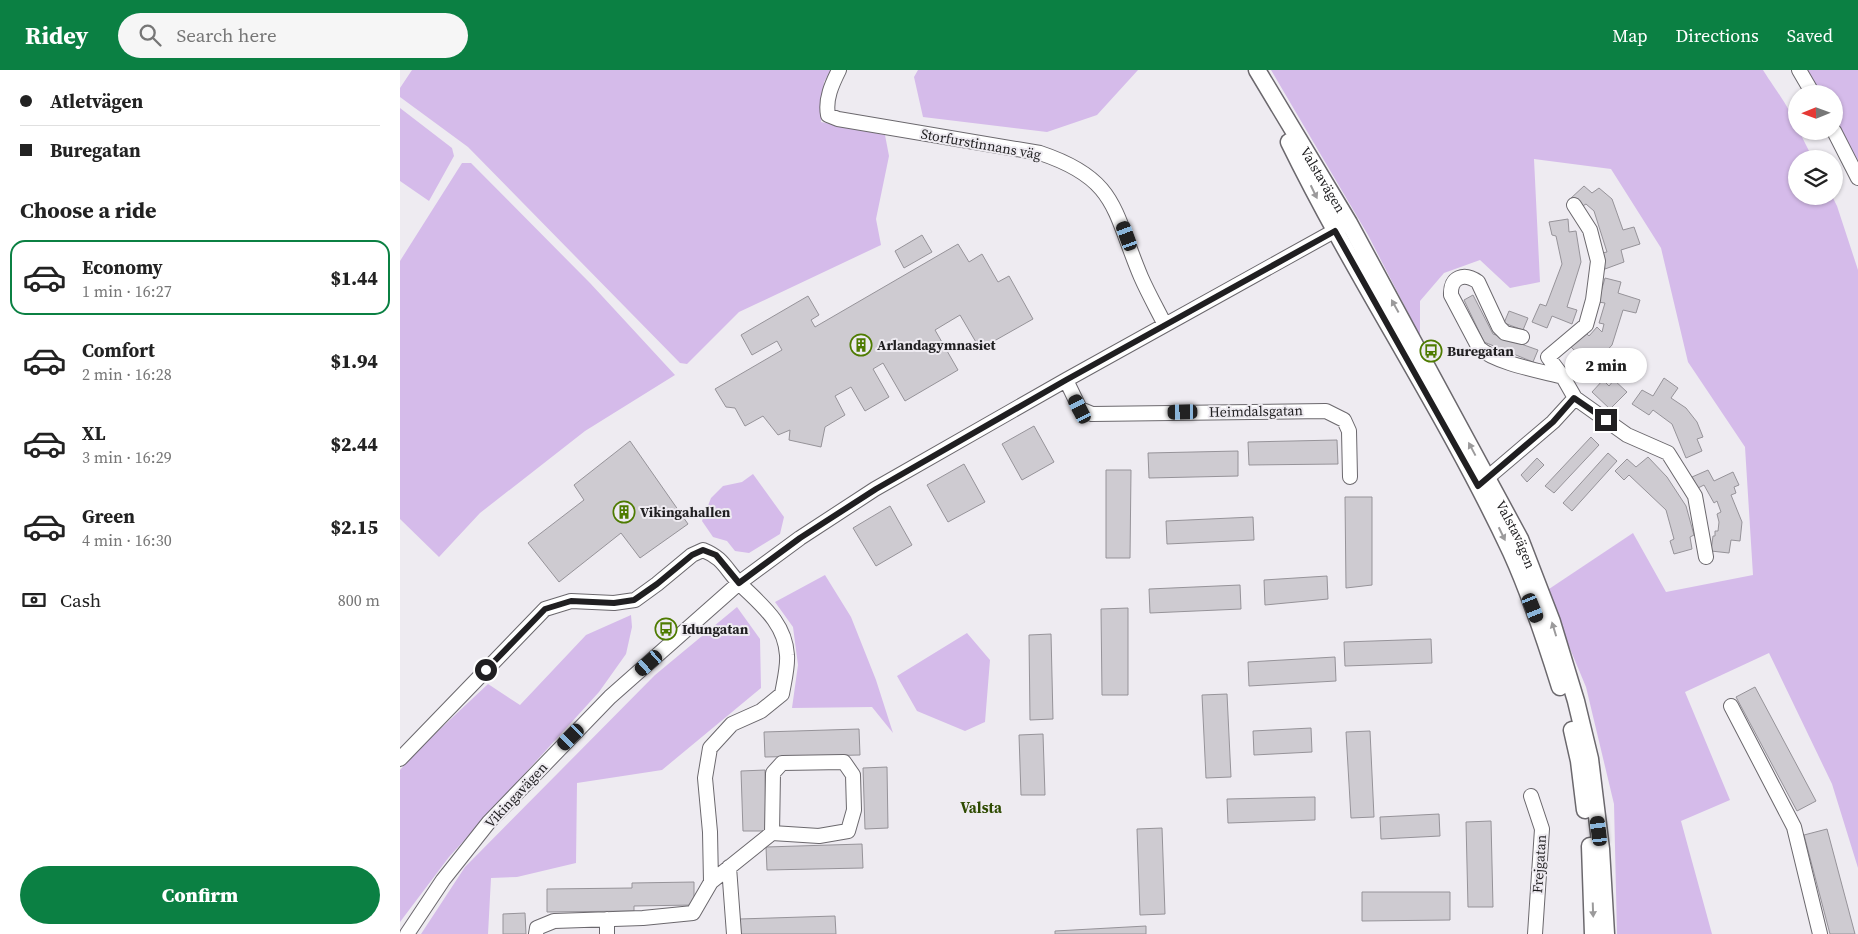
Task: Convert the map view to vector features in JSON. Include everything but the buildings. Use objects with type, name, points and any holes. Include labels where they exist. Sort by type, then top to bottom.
[{"type":"street","name":"Storfurstinnans väg","points":[[839,70],[826,108],[828,115],[838,119],[1040,153],[1061,160],[1081,170],[1099,185],[1111,201],[1121,222],[1141,277],[1165,325]]},
{"type":"street","name":"Valstavägen","points":[[1256,70],[1350,223],[1483,482],[1512,554],[1533,608],[1565,702],[1579,761],[1590,849],[1593,934]]},
{"type":"street","name":"Valstavägen","points":[[1256,70],[1314,193],[1335,231],[1483,482],[1520,539],[1552,622],[1576,701],[1590,759],[1601,849],[1606,934]]},
{"type":"street","points":[[1799,70],[1808,85]]},
{"type":"street","points":[[1839,140],[1858,178]]},
{"type":"street","points":[[1574,205],[1590,230],[1598,261],[1594,300],[1586,325],[1548,357],[1563,377],[1574,398],[1627,434],[1668,453],[1695,496],[1706,556]]},
{"type":"street","name":"Vikingavägen","points":[[407,934],[443,880],[488,822],[610,697],[739,583],[800,538],[876,489],[1066,380],[1350,223]]},
{"type":"street","points":[[1522,337],[1505,333],[1499,327],[1478,282],[1464,276],[1455,280],[1450,287],[1451,295],[1479,348],[1486,354],[1563,377]]},
{"type":"street","name":"Heimdalsgatan","points":[[1066,380],[1080,409],[1092,414],[1326,411],[1344,420],[1349,432],[1350,477]]},
{"type":"street","points":[[1483,482],[1553,422],[1574,398]]},
{"type":"street","points":[[401,755],[545,609],[571,601],[614,603],[634,600],[692,555],[703,550],[716,555],[739,583],[765,607],[775,620],[783,635],[787,656],[782,694],[761,711],[732,724],[710,748],[706,778],[711,882]]},
{"type":"street","points":[[1731,706],[1794,827],[1820,934]]},
{"type":"street","points":[[536,934],[537,928],[554,921],[643,918],[693,913],[711,882],[772,833],[819,836],[848,831],[854,810],[853,774],[844,762],[782,763],[773,772],[772,833]]},
{"type":"street","name":"Frejgatan","points":[[1531,796],[1542,829],[1535,934]]},
{"type":"street","points":[[729,867],[734,934]]},
{"type":"street","points":[[607,919],[607,934]]},
{"type":"shaded area","points":[[412,70],[831,70],[824,82],[821,122],[885,135],[889,156],[876,219],[881,245],[739,312],[687,364],[680,363],[468,147],[400,97],[400,88]]},
{"type":"shaded area","points":[[918,70],[1138,70],[1097,115],[1047,132],[923,117],[914,77]]},
{"type":"shaded area","points":[[1271,70],[1763,70],[1788,109],[1788,140],[1804,140],[1808,150],[1788,150],[1788,205],[1836,205],[1858,270],[1858,868],[1832,784],[1769,653],[1685,692],[1730,800],[1681,821],[1712,934],[1617,934],[1614,804],[1586,687],[1546,591],[1633,533],[1666,592],[1753,575],[1745,447],[1688,362],[1661,248],[1611,169],[1534,159],[1540,282],[1510,288],[1480,260],[1444,273],[1420,301],[1420,336],[1368,235]]},
{"type":"shaded area","points":[[1805,70],[1858,70],[1858,166],[1843,138],[1843,85],[1813,85]]},
{"type":"shaded area","points":[[400,108],[452,148],[454,156],[429,201],[400,181]]},
{"type":"shaded area","points":[[462,163],[471,163],[590,283],[675,375],[585,431],[480,513],[439,557],[400,519],[400,261]]},
{"type":"shaded area","points":[[753,474],[784,517],[780,534],[749,553],[735,551],[727,541],[713,537],[702,521],[711,498],[723,486],[742,482]]},
{"type":"shaded area","points":[[825,575],[851,617],[876,680],[893,733],[872,707],[792,708],[798,665],[793,627],[775,602]]},
{"type":"shaded area","points":[[737,607],[760,639],[761,688],[662,770],[577,783],[576,863],[517,877],[491,878],[488,934],[421,934],[465,867],[655,675]]},
{"type":"shaded area","points":[[631,615],[632,627],[626,654],[599,692],[449,857],[400,922],[400,770],[419,749],[488,684],[520,705],[586,635]]},
{"type":"shaded area","points":[[967,633],[990,660],[985,722],[965,731],[917,711],[897,676]]},
{"type":"place","name":"Arlandagymnasiet","points":[[861,345]]},
{"type":"place","name":"Buregatan","points":[[1431,351]]},
{"type":"place","name":"Vikingahallen","points":[[624,512]]},
{"type":"place","name":"Idungatan","points":[[666,629]]},
{"type":"district","name":"Valsta","points":[[981,807]]},
{"type":"route","points":[[486,670],[545,609],[571,601],[614,603],[634,600],[692,555],[703,550],[716,555],[739,583],[800,538],[876,489],[1066,380],[1335,231],[1478,486],[1553,422],[1574,398],[1606,420]]}]
